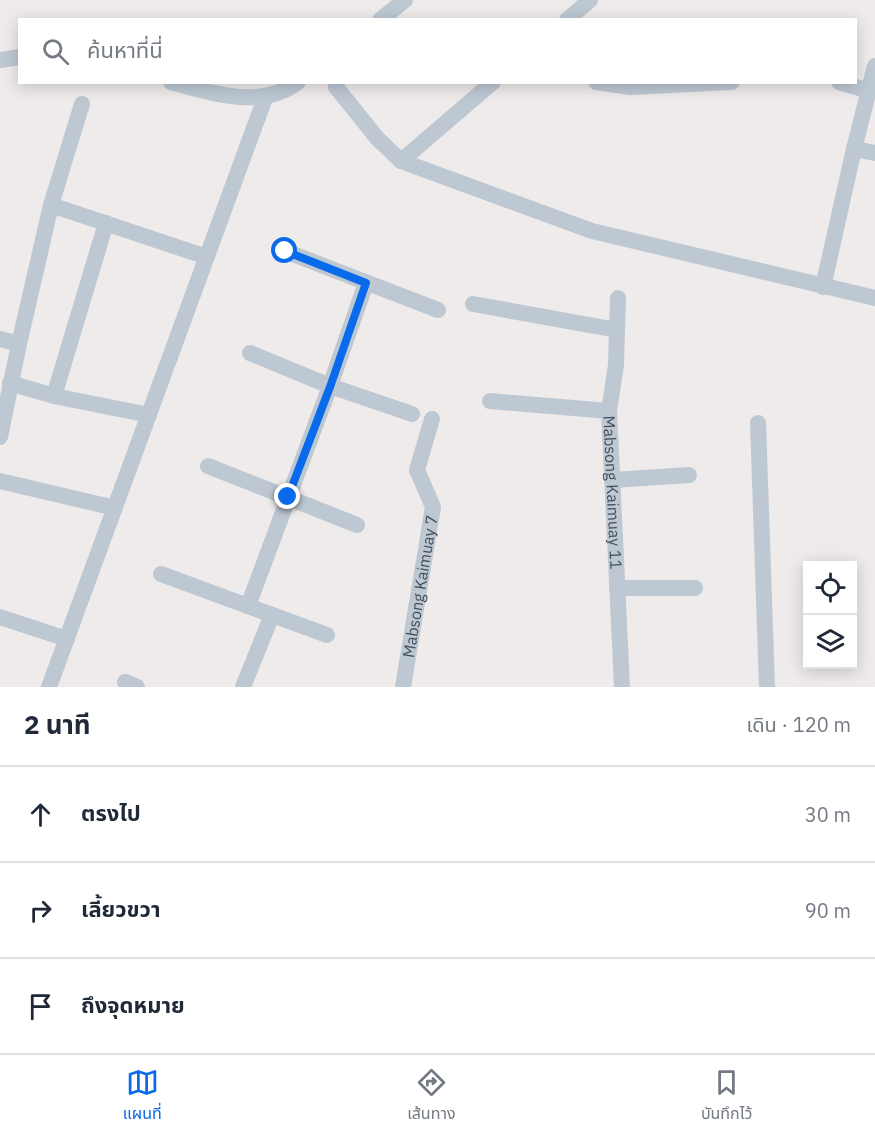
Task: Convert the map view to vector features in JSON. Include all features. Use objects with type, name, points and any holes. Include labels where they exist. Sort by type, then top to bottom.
[{"type":"street","points":[[382,18],[405,0]]},
{"type":"street","points":[[569,18],[590,0]]},
{"type":"street","points":[[0,60],[18,57]]},
{"type":"street","points":[[823,286],[875,66]]},
{"type":"street","points":[[178,84],[219,95],[265,98],[296,84]]},
{"type":"street","points":[[401,161],[491,84]]},
{"type":"street","points":[[610,84],[630,87],[691,84]]},
{"type":"street","points":[[846,84],[869,91]]},
{"type":"street","points":[[336,87],[377,138],[401,161],[592,231],[875,298]]},
{"type":"street","points":[[49,687],[265,98]]},
{"type":"street","points":[[0,437],[18,344],[51,205],[81,104]]},
{"type":"street","points":[[854,148],[875,153]]},
{"type":"street","points":[[51,205],[207,257]]},
{"type":"street","points":[[54,396],[106,223]]},
{"type":"street","points":[[285,251],[438,310]]},
{"type":"street","points":[[248,606],[330,387],[366,283]]},
{"type":"street","name":"Mabsong Kaimuay 11","points":[[618,298],[616,365],[609,411],[622,687]]},
{"type":"street","points":[[473,304],[617,330]]},
{"type":"street","points":[[0,339],[18,344]]},
{"type":"street","points":[[250,353],[330,387],[412,414]]},
{"type":"street","points":[[10,383],[54,396],[149,415]]},
{"type":"street","points":[[490,401],[609,411]]},
{"type":"street","name":"Mabsong Kaimuay 7","points":[[403,687],[433,507],[417,470],[432,419]]},
{"type":"street","points":[[758,423],[767,687]]},
{"type":"street","points":[[208,466],[357,525]]},
{"type":"street","points":[[613,480],[689,476]]},
{"type":"street","points":[[0,481],[115,508]]},
{"type":"street","points":[[161,574],[327,635]]},
{"type":"street","points":[[617,588],[695,588]]},
{"type":"street","points":[[243,687],[272,615]]},
{"type":"street","points":[[0,618],[67,639]]},
{"type":"route","points":[[285,251],[366,283],[288,497]]}]
